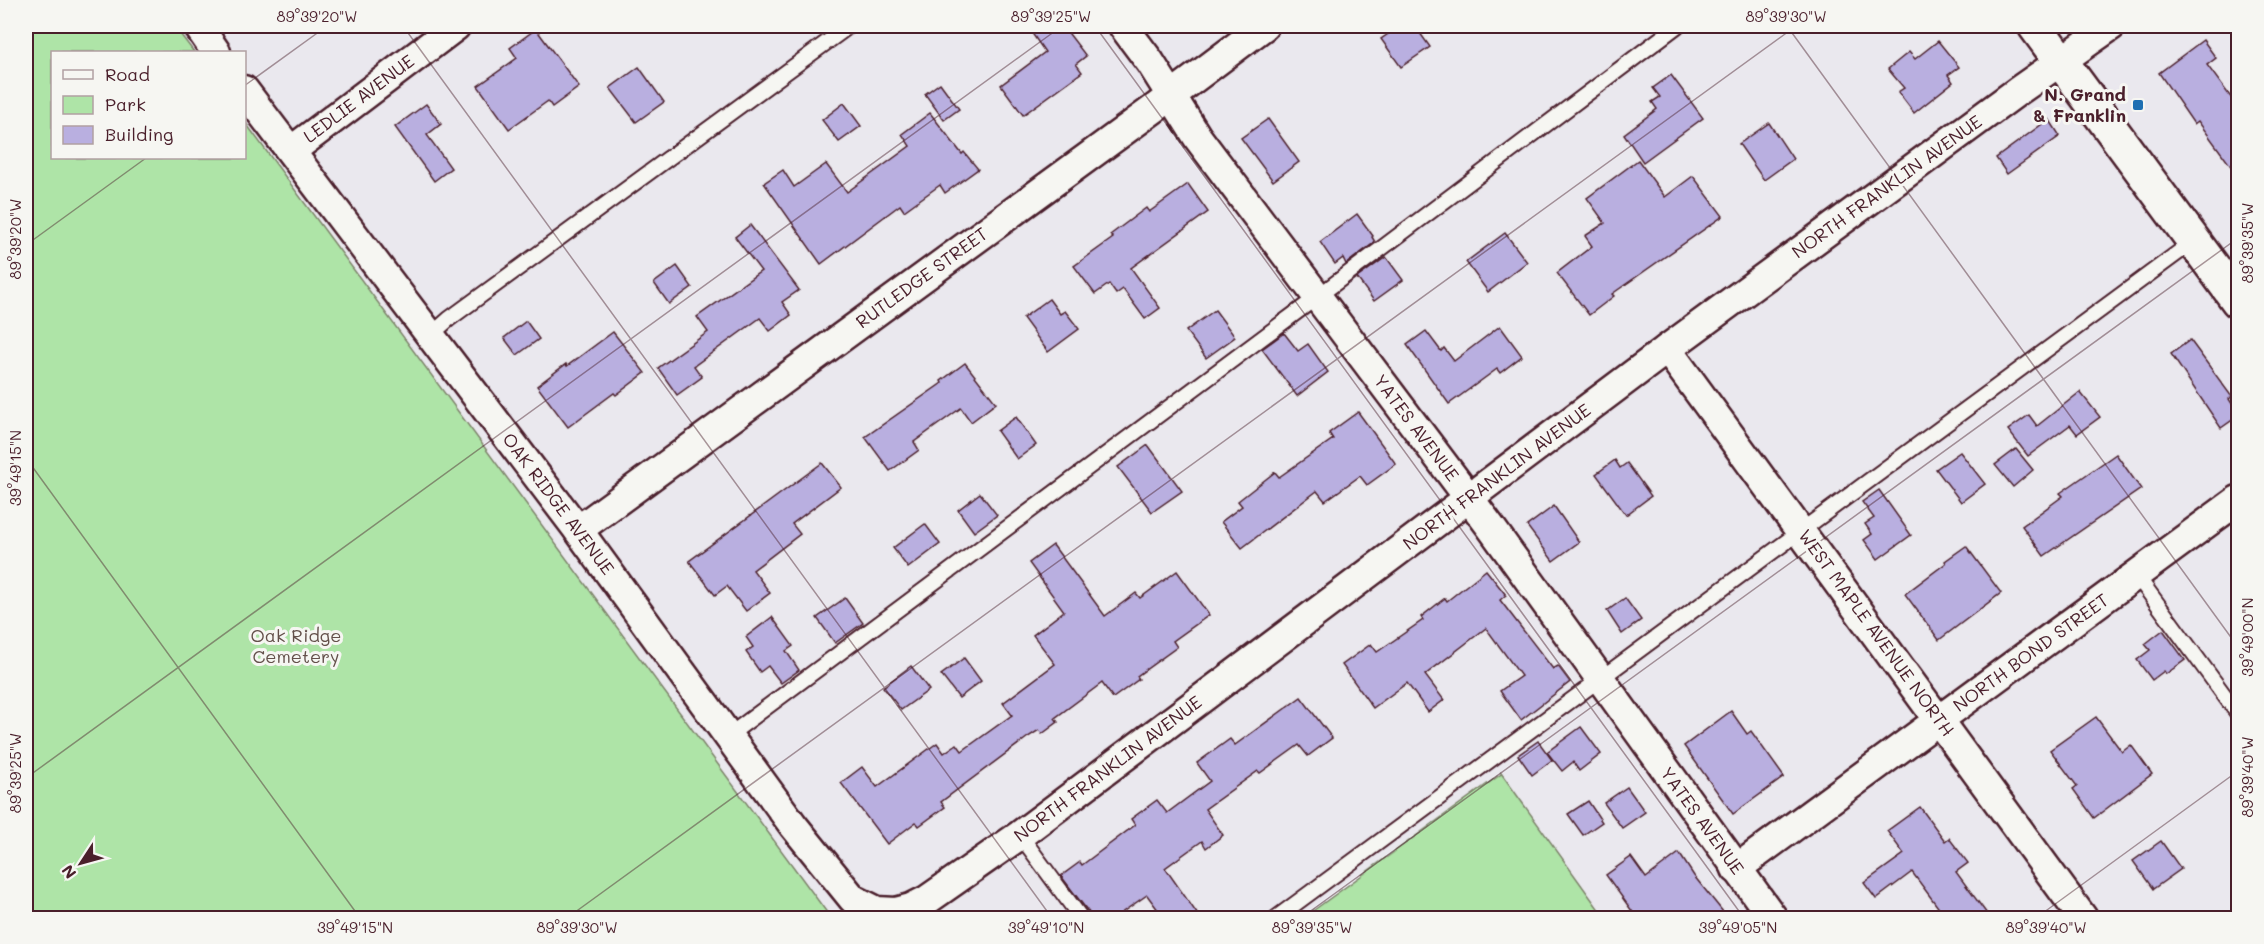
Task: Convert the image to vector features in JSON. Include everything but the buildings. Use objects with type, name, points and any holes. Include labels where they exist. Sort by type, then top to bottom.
[{"type":"main road","points":[[2035,26],[2238,301]]},
{"type":"street","points":[[198,26],[215,51]]},
{"type":"street","name":"LEDLIE AVENUE","points":[[291,152],[456,26]]},
{"type":"street","name":"YATES AVENUE","points":[[1123,26],[1172,95],[1198,138],[1469,498],[1773,918]]},
{"type":"street","name":"RUTLEDGE STREET","points":[[578,530],[1264,26]]},
{"type":"street","name":"NORTH FRANKLIN AVENUE","points":[[877,911],[896,912],[927,900],[1020,835],[1667,349],[2111,26]]},
{"type":"street","name":"OAK RIDGE AVENUE","points":[[246,93],[578,530],[793,825],[853,898],[877,911]]},
{"type":"street","name":"WEST MAPLE AVENUE NORTH","points":[[1667,349],[2083,918]]},
{"type":"street","name":"NORTH BOND STREET","points":[[1736,869],[2238,500]]},
{"type":"lane","points":[[431,335],[449,319],[849,26]]},
{"type":"lane","points":[[728,736],[1677,26]]},
{"type":"lane","points":[[1276,918],[2194,241]]},
{"type":"lane","points":[[2137,576],[2238,714]]},
{"type":"lane","points":[[1020,835],[1082,918]]},
{"type":"green space","name":"Oak Ridge Cemetery","points":[[26,26],[174,26],[193,51],[51,51],[51,159],[246,159],[246,123],[831,918],[26,918]]},
{"type":"green space","points":[[1501,774],[1605,918],[1303,918]]},
{"type":"place","name":"N. Grand & Franklin","points":[[2138,105]]}]
